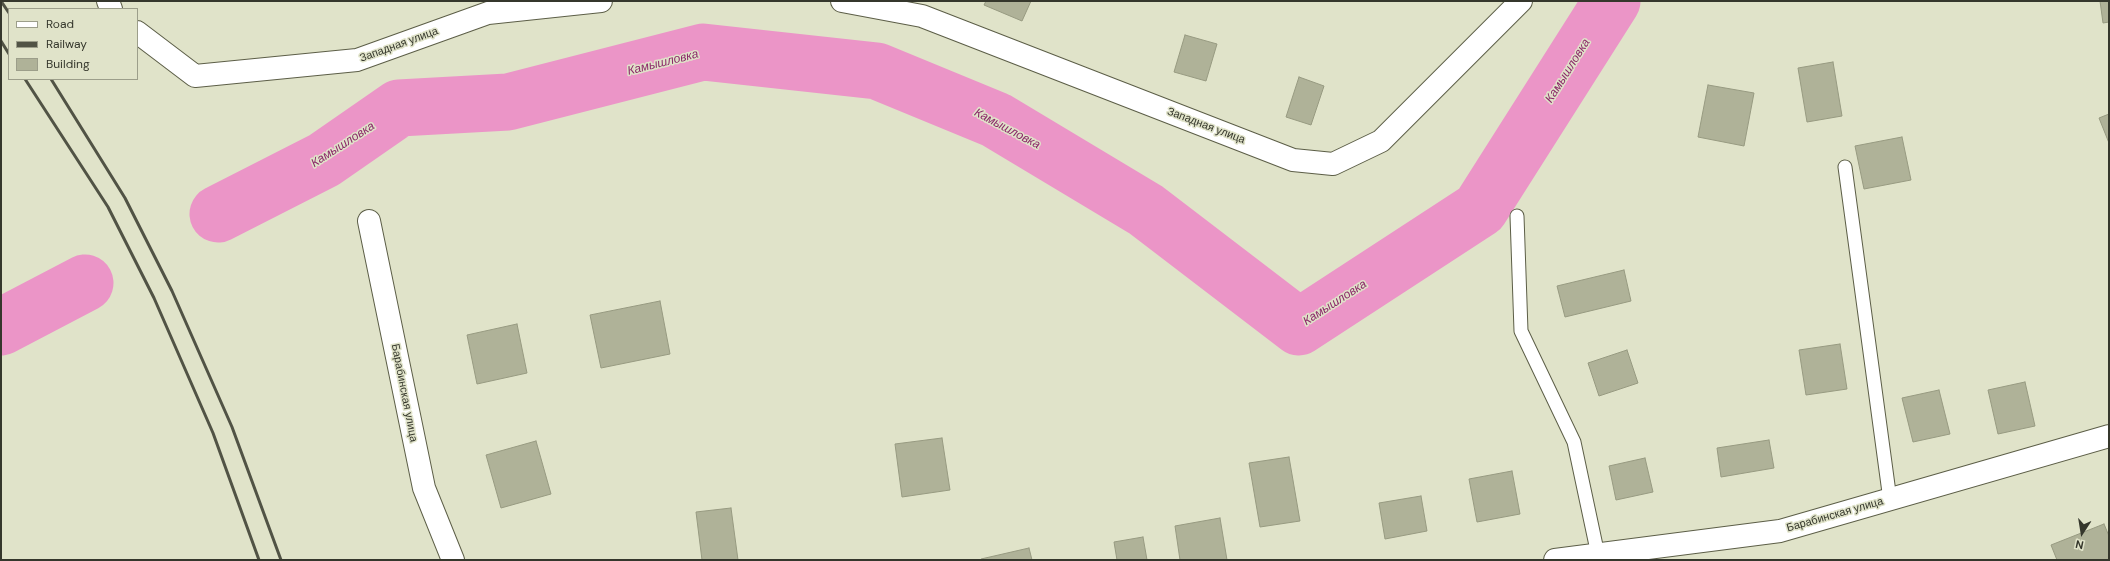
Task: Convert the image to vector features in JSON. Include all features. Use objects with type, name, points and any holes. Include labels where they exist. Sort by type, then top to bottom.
[{"type":"street","name":"Западная улица","points":[[138,33],[195,76],[356,60],[488,13],[601,1]]},
{"type":"street","name":"Западная улица","points":[[842,1],[922,16],[1293,160],[1333,164],[1381,141],[1521,1]]},
{"type":"street","name":"Барабинская улица","points":[[369,221],[424,488],[453,560]]},
{"type":"street","name":"Барабинская улица","points":[[1562,559],[1780,531],[2109,436]]},
{"type":"lane","points":[[1845,167],[1890,500]]},
{"type":"lane","points":[[1517,216],[1521,331],[1574,442],[1598,555]]},
{"type":"building","points":[[986,1],[1031,1],[1022,21],[984,5]]},
{"type":"building","points":[[2100,1],[2109,1],[2109,22],[2103,23]]},
{"type":"building","points":[[1185,35],[1217,44],[1206,81],[1174,72]]},
{"type":"building","points":[[1833,62],[1842,116],[1807,122],[1798,68]]},
{"type":"building","points":[[1299,77],[1324,86],[1311,125],[1286,117]]},
{"type":"building","points":[[1708,85],[1754,93],[1744,146],[1698,137]]},
{"type":"building","points":[[2109,114],[2109,143],[2099,118]]},
{"type":"building","points":[[1902,137],[1911,180],[1864,189],[1855,146]]},
{"type":"building","points":[[1624,270],[1631,301],[1565,317],[1557,286]]},
{"type":"building","points":[[660,301],[670,354],[601,368],[590,315]]},
{"type":"building","points":[[517,324],[527,373],[477,384],[467,335]]},
{"type":"building","points":[[1840,344],[1847,389],[1806,395],[1799,350]]},
{"type":"building","points":[[1627,350],[1638,383],[1599,396],[1588,363]]},
{"type":"building","points":[[2025,382],[2035,426],[1998,434],[1988,390]]},
{"type":"building","points":[[1939,390],[1950,434],[1913,442],[1902,398]]},
{"type":"building","points":[[942,438],[950,490],[902,497],[895,444]]},
{"type":"building","points":[[1769,440],[1774,468],[1721,477],[1717,448]]},
{"type":"building","points":[[536,441],[551,494],[501,508],[486,455]]},
{"type":"building","points":[[1289,457],[1300,521],[1260,527],[1249,463]]},
{"type":"building","points":[[1645,458],[1653,492],[1616,500],[1609,466]]},
{"type":"building","points":[[1512,471],[1520,514],[1477,522],[1469,479]]},
{"type":"building","points":[[1421,496],[1427,531],[1385,539],[1379,503]]},
{"type":"building","points":[[731,508],[738,560],[702,560],[696,512]]},
{"type":"building","points":[[1220,518],[1227,560],[1180,560],[1175,526]]},
{"type":"building","points":[[2104,524],[2109,536],[2109,560],[2057,560],[2051,545]]},
{"type":"building","points":[[1143,537],[1147,560],[1117,560],[1114,542]]},
{"type":"building","points":[[1029,548],[1032,560],[981,559]]},
{"type":"waterway","name":"Камышловка","points":[[218,214],[324,160],[399,108],[508,102],[703,52],[877,71],[996,120],[1146,210],[1299,327],[1480,209],[1612,1]]},
{"type":"waterway","name":"Камышловка","points":[[1,327],[85,283]]},
{"type":"railway","points":[[1,1],[8,12]]},
{"type":"railway","points":[[1,41],[8,52]]},
{"type":"railway","points":[[26,80],[108,207],[154,298],[213,433],[259,560]]},
{"type":"railway","points":[[52,80],[125,198],[172,291],[232,427],[281,560]]}]
